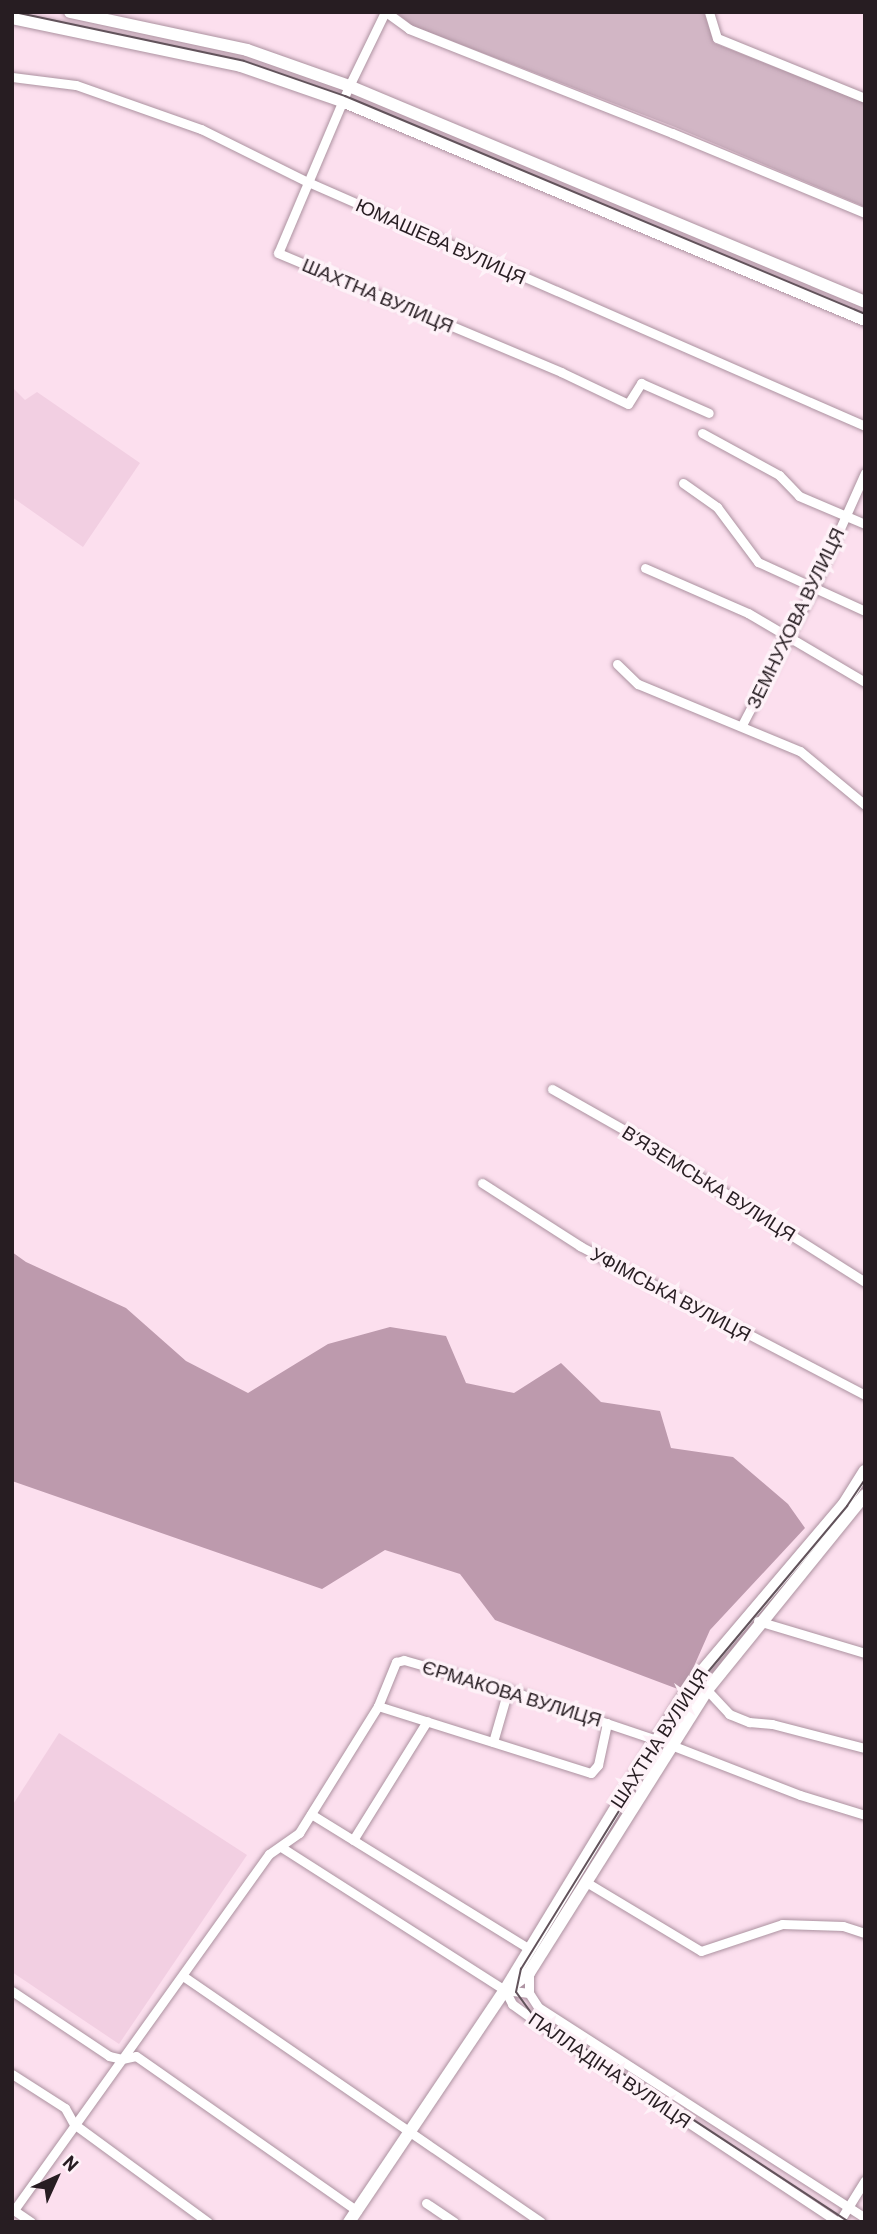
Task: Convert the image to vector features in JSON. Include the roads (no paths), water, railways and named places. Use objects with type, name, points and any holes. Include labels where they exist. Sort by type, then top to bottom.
[{"type":"main road","points":[[70,12],[247,50],[349,86],[865,302]]},
{"type":"main road","points":[[12,18],[242,66],[342,101],[865,320]]},
{"type":"main road","name":"ШАХТНА ВУЛИЦЯ","points":[[353,2216],[505,1990],[528,1948],[692,1682],[844,1504],[865,1471]]},
{"type":"main road","name":"ШАХТНА ВУЛИЦЯ","points":[[505,1990],[529,1973],[707,1690],[865,1494]]},
{"type":"street","name":"ШАХТНА ВУЛИЦЯ","points":[[385,12],[342,101],[278,253],[561,372],[628,404],[641,383],[709,413]]},
{"type":"street","points":[[385,12],[409,29],[672,132],[865,213]]},
{"type":"street","points":[[709,12],[717,38],[865,98]]},
{"type":"street","name":"ЮМАШЕВА ВУЛИЦЯ","points":[[12,77],[76,85],[201,129],[308,182],[865,426]]},
{"type":"street","points":[[702,433],[779,475],[799,496],[865,524]]},
{"type":"street","name":"ЗЕМНУХОВА ВУЛИЦЯ","points":[[742,725],[813,589],[865,473]]},
{"type":"street","points":[[683,483],[717,507],[758,562],[865,611]]},
{"type":"street","points":[[645,568],[748,613],[865,682]]},
{"type":"street","points":[[617,664],[638,684],[800,751],[865,805]]},
{"type":"street","name":"В’ЯЗЕМСЬКА ВУЛИЦЯ","points":[[552,1089],[635,1136],[865,1282]]},
{"type":"street","name":"УФІМСЬКА ВУЛИЦЯ","points":[[482,1183],[580,1246],[865,1395]]},
{"type":"street","points":[[746,1618],[865,1653]]},
{"type":"street","name":"ЄРМАКОВА ВУЛИЦЯ","points":[[13,2209],[269,1854],[299,1833],[378,1706],[396,1662],[404,1660],[508,1690],[655,1739],[800,1795],[865,1815]]},
{"type":"street","points":[[692,1682],[707,1690],[729,1714],[749,1722],[772,1724],[865,1748]]},
{"type":"street","points":[[493,1742],[508,1690]]},
{"type":"street","points":[[378,1706],[591,1773],[598,1765],[607,1723]]},
{"type":"street","points":[[353,1840],[427,1721]]},
{"type":"street","points":[[311,1814],[528,1948]]},
{"type":"street","name":"ПАЛЛАДІНА ВУЛИЦЯ","points":[[281,1847],[505,1990],[512,2004],[531,2018],[838,2222]]},
{"type":"street","points":[[586,1882],[701,1951],[782,1924],[843,1926],[865,1933]]},
{"type":"street","points":[[529,1973],[529,1993],[538,2007],[865,2218]]},
{"type":"street","points":[[183,1976],[541,2222]]},
{"type":"street","points":[[505,1990],[529,1993]]},
{"type":"street","points":[[12,1991],[109,2056],[122,2059],[136,2056],[353,2216]]},
{"type":"street","points":[[12,2074],[65,2108],[75,2124],[208,2222]]},
{"type":"street","points":[[838,2222],[865,2180]]},
{"type":"street","points":[[426,2203],[454,2222]]},
{"type":"street","points":[[13,2209],[31,2222]]},
{"type":"tram line","points":[[14,12],[244,61],[345,96],[865,314]]},
{"type":"tram line","points":[[849,2222],[532,2014],[516,1992],[521,1969],[697,1685],[847,1506],[865,1479]]}]
